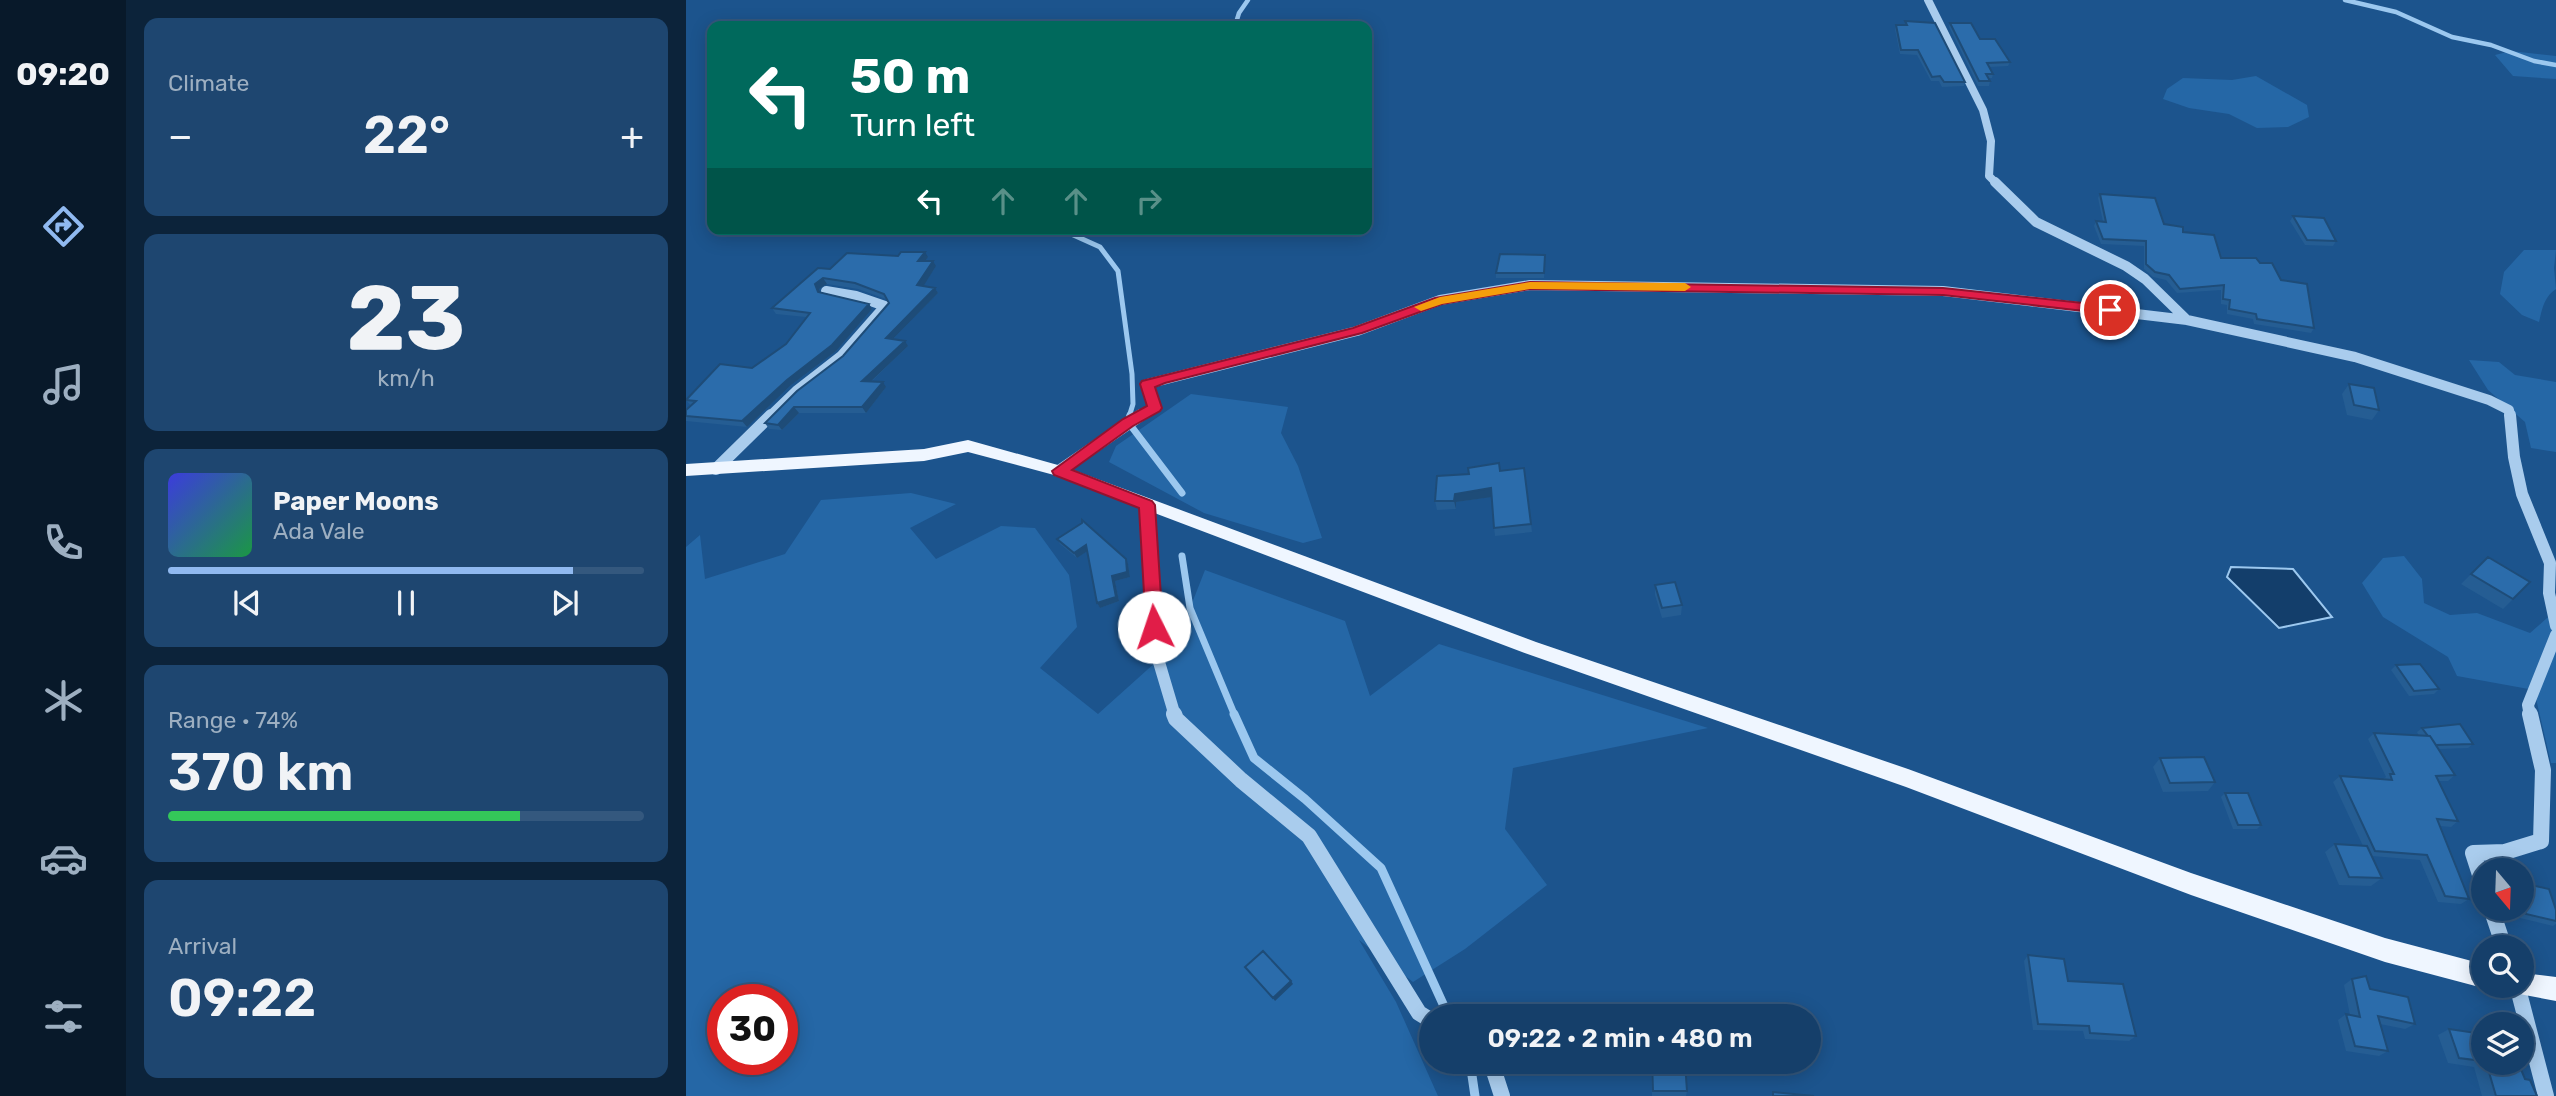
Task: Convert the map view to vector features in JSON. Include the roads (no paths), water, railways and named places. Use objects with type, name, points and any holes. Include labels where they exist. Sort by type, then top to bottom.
[{"type":"main road","points":[[686,470],[924,455],[968,446],[1059,471],[1528,647],[1908,778],[2191,884],[2385,950],[2471,972]]},
{"type":"main road","points":[[2534,987],[2556,989]]},
{"type":"street","points":[[1928,0],[1941,19],[1990,128],[1994,154],[1989,176],[2036,222],[2126,266],[2145,279],[2187,320]]},
{"type":"street","points":[[1059,471],[1128,422],[1155,408],[1147,384],[1357,331],[1440,300],[1530,285],[1943,291],[2187,320],[2356,357],[2489,400],[2510,410],[2514,457],[2522,494],[2550,563],[2549,593],[2556,626]]},
{"type":"street","points":[[716,469],[796,391],[841,356],[885,306],[856,296],[826,291]]},
{"type":"street","points":[[1147,505],[1156,652],[1176,719],[1309,836],[1419,1013]]},
{"type":"street","points":[[2475,858],[2473,853],[2505,852],[2541,841],[2543,770],[2528,705],[2556,635]]},
{"type":"street","points":[[2522,998],[2546,1096]]},
{"type":"street","points":[[1495,1074],[1502,1096]]},
{"type":"waterway","points":[[1237,21],[1248,0]]},
{"type":"waterway","points":[[2345,0],[2396,12],[2452,37],[2491,45],[2534,61],[2556,65]]},
{"type":"waterway","points":[[1073,235],[1100,247],[1118,271],[1132,374],[1133,404],[1129,417]]},
{"type":"waterway","points":[[1130,415],[1128,422],[1182,493]]},
{"type":"waterway","points":[[1182,556],[1190,608],[1235,716]]},
{"type":"waterway","points":[[1234,714],[1254,758],[1305,799],[1381,868],[1443,1004]]},
{"type":"waterway","points":[[1472,1074],[1475,1096]]}]
